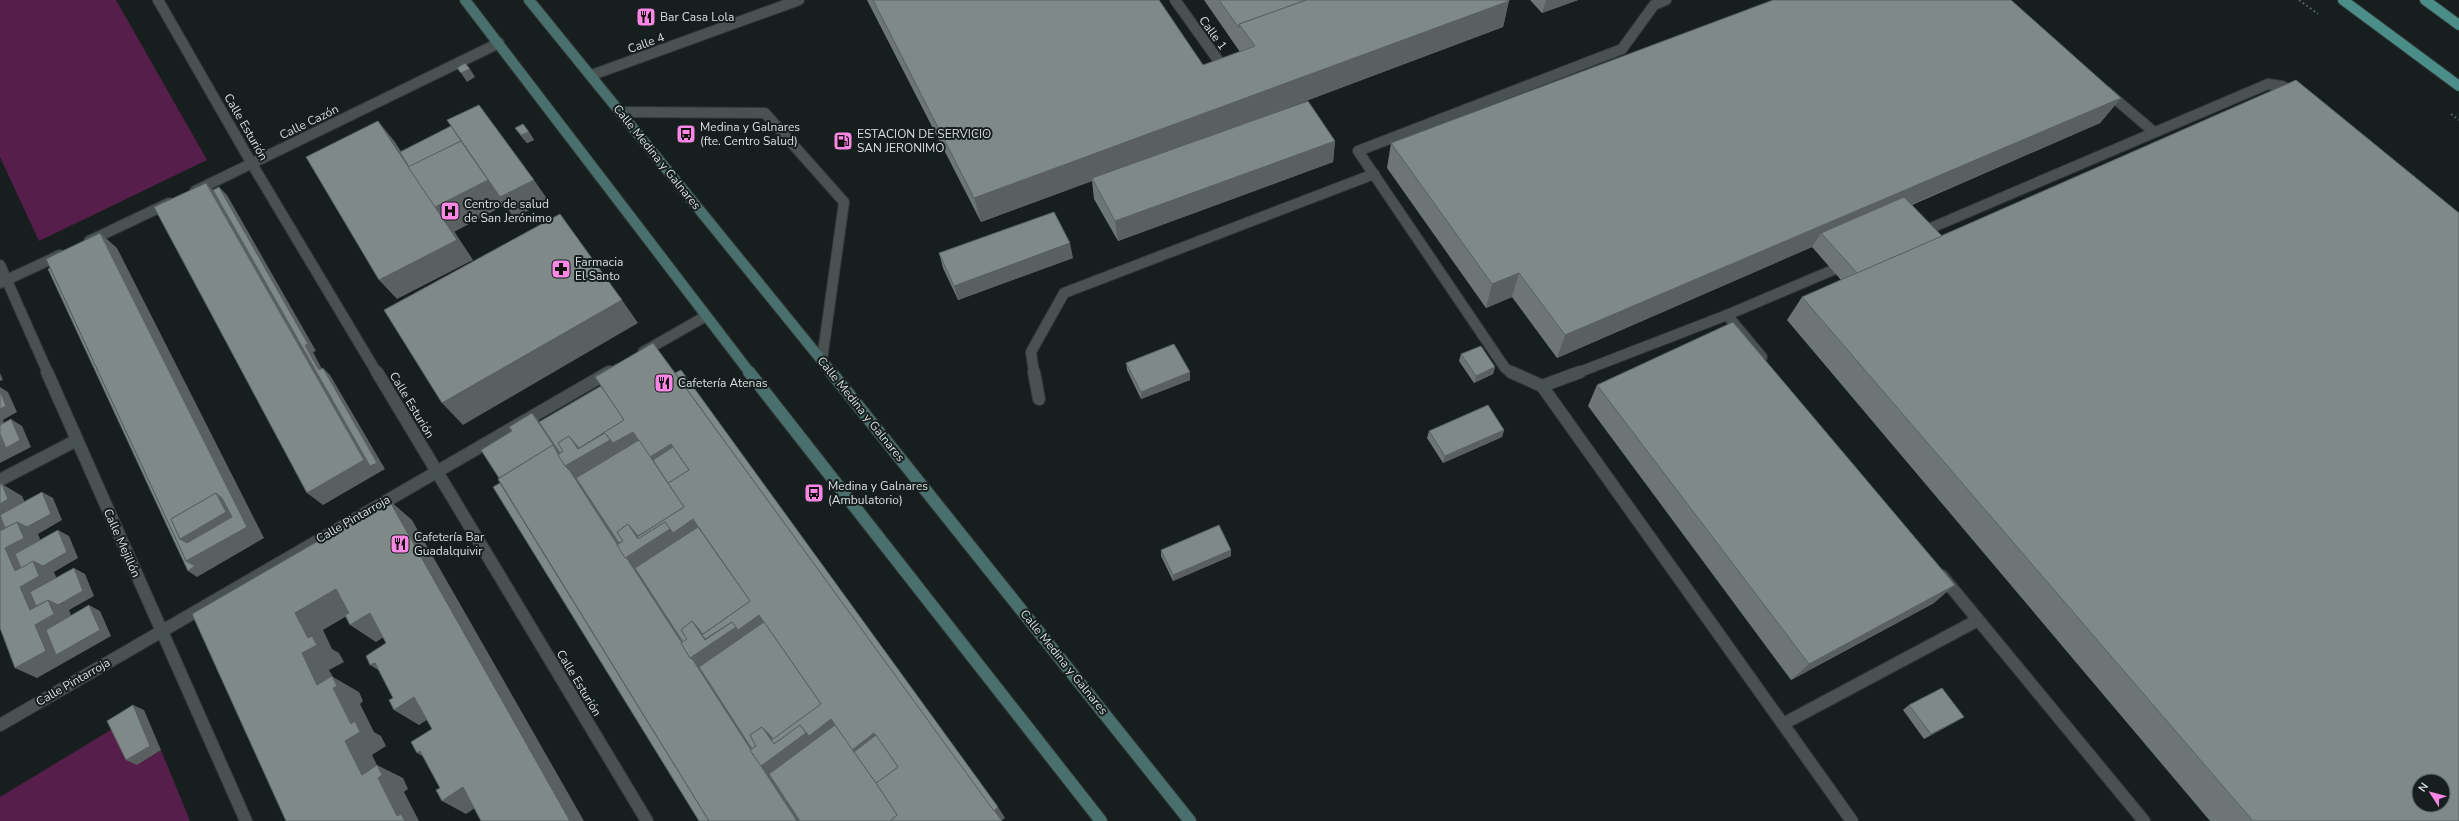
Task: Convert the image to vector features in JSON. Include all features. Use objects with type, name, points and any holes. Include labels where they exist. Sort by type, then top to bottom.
[{"type":"main road","points":[[465,0],[706,316],[1101,821]]},
{"type":"main road","name":"Calle Medina y Galnares","points":[[529,0],[592,75],[620,112],[822,360],[1190,821]]},
{"type":"main road","points":[[2343,0],[2459,86]]},
{"type":"main road","points":[[2425,0],[2459,24]]},
{"type":"street","name":"Calle Esturión","points":[[158,0],[252,164],[646,821]]},
{"type":"street","name":"Calle 4","points":[[592,75],[799,0]]},
{"type":"street","name":"Calle 1","points":[[1175,0],[1218,60]]},
{"type":"street","points":[[1666,0],[1654,5],[1622,49],[1358,151],[1505,368],[1519,377],[1542,386],[1852,821]]},
{"type":"street","name":"Calle Cazón","points":[[3,282],[252,164],[498,43]]},
{"type":"street","points":[[1915,234],[2268,84],[2282,86],[2303,99]]},
{"type":"street","points":[[2101,86],[2154,132]]},
{"type":"street","points":[[620,112],[765,113],[844,202],[822,360]]},
{"type":"street","points":[[1038,399],[1031,352],[1064,293],[1374,174]]},
{"type":"street","name":"Calle Mejillón","points":[[0,265],[3,282],[77,440],[246,821]]},
{"type":"street","points":[[1542,386],[1728,315],[1833,270]]},
{"type":"street","points":[[1728,315],[1768,364]]},
{"type":"street","points":[[636,356],[706,316]]},
{"type":"street","name":"Calle Pintarroja","points":[[0,725],[436,470],[622,364]]},
{"type":"street","points":[[0,480],[77,440]]},
{"type":"street","points":[[1933,565],[2144,821]]},
{"type":"street","points":[[1783,724],[1978,620]]},
{"type":"shaded area","points":[[0,0],[116,0],[207,160],[39,241],[0,157]]},
{"type":"shaded area","points":[[119,725],[137,765],[161,750],[190,821],[0,821],[0,797]]},
{"type":"building","points":[[873,0],[1159,0],[1203,65],[1255,46],[1239,24],[1306,0],[1509,1],[974,198]]},
{"type":"building","points":[[1219,0],[1306,0],[1239,24],[1239,28]]},
{"type":"building","points":[[1773,0],[2011,0],[2121,98],[1565,335],[1519,273],[1492,284],[1391,143]]},
{"type":"building","points":[[465,63],[470,69],[461,73],[457,68]]},
{"type":"building","points":[[2296,80],[2459,213],[2459,821],[2253,821],[1802,297]]},
{"type":"building","points":[[1308,101],[1335,141],[1115,221],[1092,178]]},
{"type":"building","points":[[479,105],[534,180],[500,197],[447,120]]},
{"type":"building","points":[[378,121],[457,240],[379,280],[306,157]]},
{"type":"building","points":[[523,124],[529,132],[521,135],[515,128]]},
{"type":"building","points":[[451,126],[461,141],[409,167],[400,152]]},
{"type":"building","points":[[461,141],[488,180],[435,207],[408,167]]},
{"type":"building","points":[[206,183],[364,460],[307,493],[154,207]]},
{"type":"building","points":[[219,187],[308,344],[305,345],[312,358],[319,370],[323,368],[377,463],[370,466],[213,190]]},
{"type":"building","points":[[1904,197],[1942,236],[1857,273],[1821,233]]},
{"type":"building","points":[[1054,212],[1070,243],[954,286],[939,253]]},
{"type":"building","points":[[560,214],[622,300],[442,403],[384,310]]},
{"type":"building","points":[[100,233],[247,527],[186,561],[46,259]],"holes":[[[216,493],[222,498],[232,517],[187,543],[180,539],[171,519]]]},
{"type":"building","points":[[50,268],[186,561],[195,566],[188,571],[48,269]]},
{"type":"building","points":[[1733,322],[1955,585],[1809,664],[1597,385]]},
{"type":"building","points":[[653,343],[1002,821],[890,821],[897,815],[876,783],[898,767],[874,733],[852,750],[831,719],[809,736],[800,725],[774,744],[771,740],[821,704],[759,615],[738,630],[732,622],[705,639],[702,635],[750,601],[693,519],[673,533],[665,522],[638,539],[637,537],[684,507],[668,483],[689,470],[671,444],[650,457],[633,432],[613,443],[605,433],[579,449],[578,448],[624,420],[595,377]]},
{"type":"building","points":[[1174,344],[1190,372],[1141,392],[1126,363]]},
{"type":"building","points":[[1481,346],[1495,367],[1476,376],[1461,354]]},
{"type":"building","points":[[617,364],[595,377],[595,376]]},
{"type":"building","points":[[681,370],[998,807],[994,811],[675,373]]},
{"type":"building","points":[[601,386],[624,420],[579,448],[569,436],[558,443],[563,451],[560,453],[539,422]]},
{"type":"building","points":[[0,391],[6,406],[0,409]]},
{"type":"building","points":[[1488,405],[1504,430],[1445,456],[1429,431]]},
{"type":"building","points":[[532,413],[556,449],[553,445],[499,478],[481,450],[512,431],[509,427]]},
{"type":"building","points":[[11,419],[20,440],[6,448],[0,434],[0,425]]},
{"type":"building","points":[[605,433],[610,440],[565,466],[558,455],[563,451],[558,443],[569,436],[578,449]]},
{"type":"building","points":[[639,440],[684,507],[638,536],[628,524],[617,532],[623,541],[619,543],[576,478]]},
{"type":"building","points":[[553,445],[565,466],[570,471],[797,821],[709,821],[498,479]]},
{"type":"building","points":[[673,447],[689,470],[668,483],[653,460]]},
{"type":"building","points":[[500,483],[709,821],[699,821],[493,487]]},
{"type":"building","points":[[0,484],[2,484],[8,499],[0,504]]},
{"type":"building","points":[[42,492],[51,514],[27,527],[17,522],[5,528],[0,515]]},
{"type":"building","points":[[216,493],[226,512],[180,539],[171,519]]},
{"type":"building","points":[[389,500],[570,821],[481,821],[463,787],[442,801],[436,790],[440,788],[420,751],[417,753],[411,742],[432,729],[414,697],[394,710],[389,700],[393,698],[375,663],[370,665],[366,656],[386,643],[370,613],[350,625],[345,615],[349,613],[336,589],[295,613],[308,638],[312,636],[317,645],[302,653],[317,685],[332,676],[337,686],[333,688],[351,724],[355,721],[360,732],[345,741],[362,775],[377,765],[382,775],[378,778],[397,816],[401,814],[405,821],[286,821],[192,614]]},
{"type":"building","points":[[17,522],[24,538],[5,548],[15,571],[33,561],[39,576],[20,587],[30,610],[48,600],[54,614],[35,625],[46,651],[15,668],[0,628],[0,531]]},
{"type":"building","points":[[665,522],[670,529],[625,558],[617,545],[623,541],[617,532],[628,524],[638,539]]},
{"type":"building","points":[[1219,525],[1231,550],[1173,575],[1161,550]]},
{"type":"building","points":[[698,527],[750,601],[703,634],[692,621],[681,630],[687,639],[683,642],[635,568]]},
{"type":"building","points":[[58,530],[67,552],[43,566],[33,561],[21,568],[15,554]]},
{"type":"building","points":[[74,568],[83,591],[58,605],[48,600],[36,606],[30,592]]},
{"type":"building","points":[[89,605],[100,630],[56,655],[46,630]]},
{"type":"building","points":[[692,621],[705,640],[732,622],[736,627],[690,658],[681,643],[687,639],[681,630]]},
{"type":"building","points":[[764,622],[821,704],[773,739],[762,727],[750,735],[756,746],[752,749],[699,667]]},
{"type":"building","points":[[1942,688],[1964,717],[1931,734],[1909,705]]},
{"type":"building","points":[[133,705],[150,746],[126,760],[107,721]]},
{"type":"building","points":[[800,725],[806,733],[761,766],[750,750],[756,746],[750,735],[762,727],[774,744]]},
{"type":"building","points":[[835,725],[897,815],[890,821],[800,821],[769,774]]},
{"type":"building","points":[[876,735],[898,767],[876,783],[854,752]]},
{"type":"place","name":"Bar Casa Lola","points":[[646,17]]},
{"type":"place","name":"Medina y Galnares (fte. Centro Salud)","points":[[686,134]]},
{"type":"place","name":"ESTACION DE SERVICIO SAN JERONIMO","points":[[843,141]]},
{"type":"place","name":"Centro de salud de San Jerónimo","points":[[450,211]]},
{"type":"place","name":"Farmacia El Santo","points":[[561,269]]},
{"type":"place","name":"Cafetería Atenas","points":[[664,383]]},
{"type":"place","name":"Medina y Galnares (Ambulatorio)","points":[[814,493]]},
{"type":"place","name":"Cafetería Bar Guadalquivir","points":[[400,544]]}]
